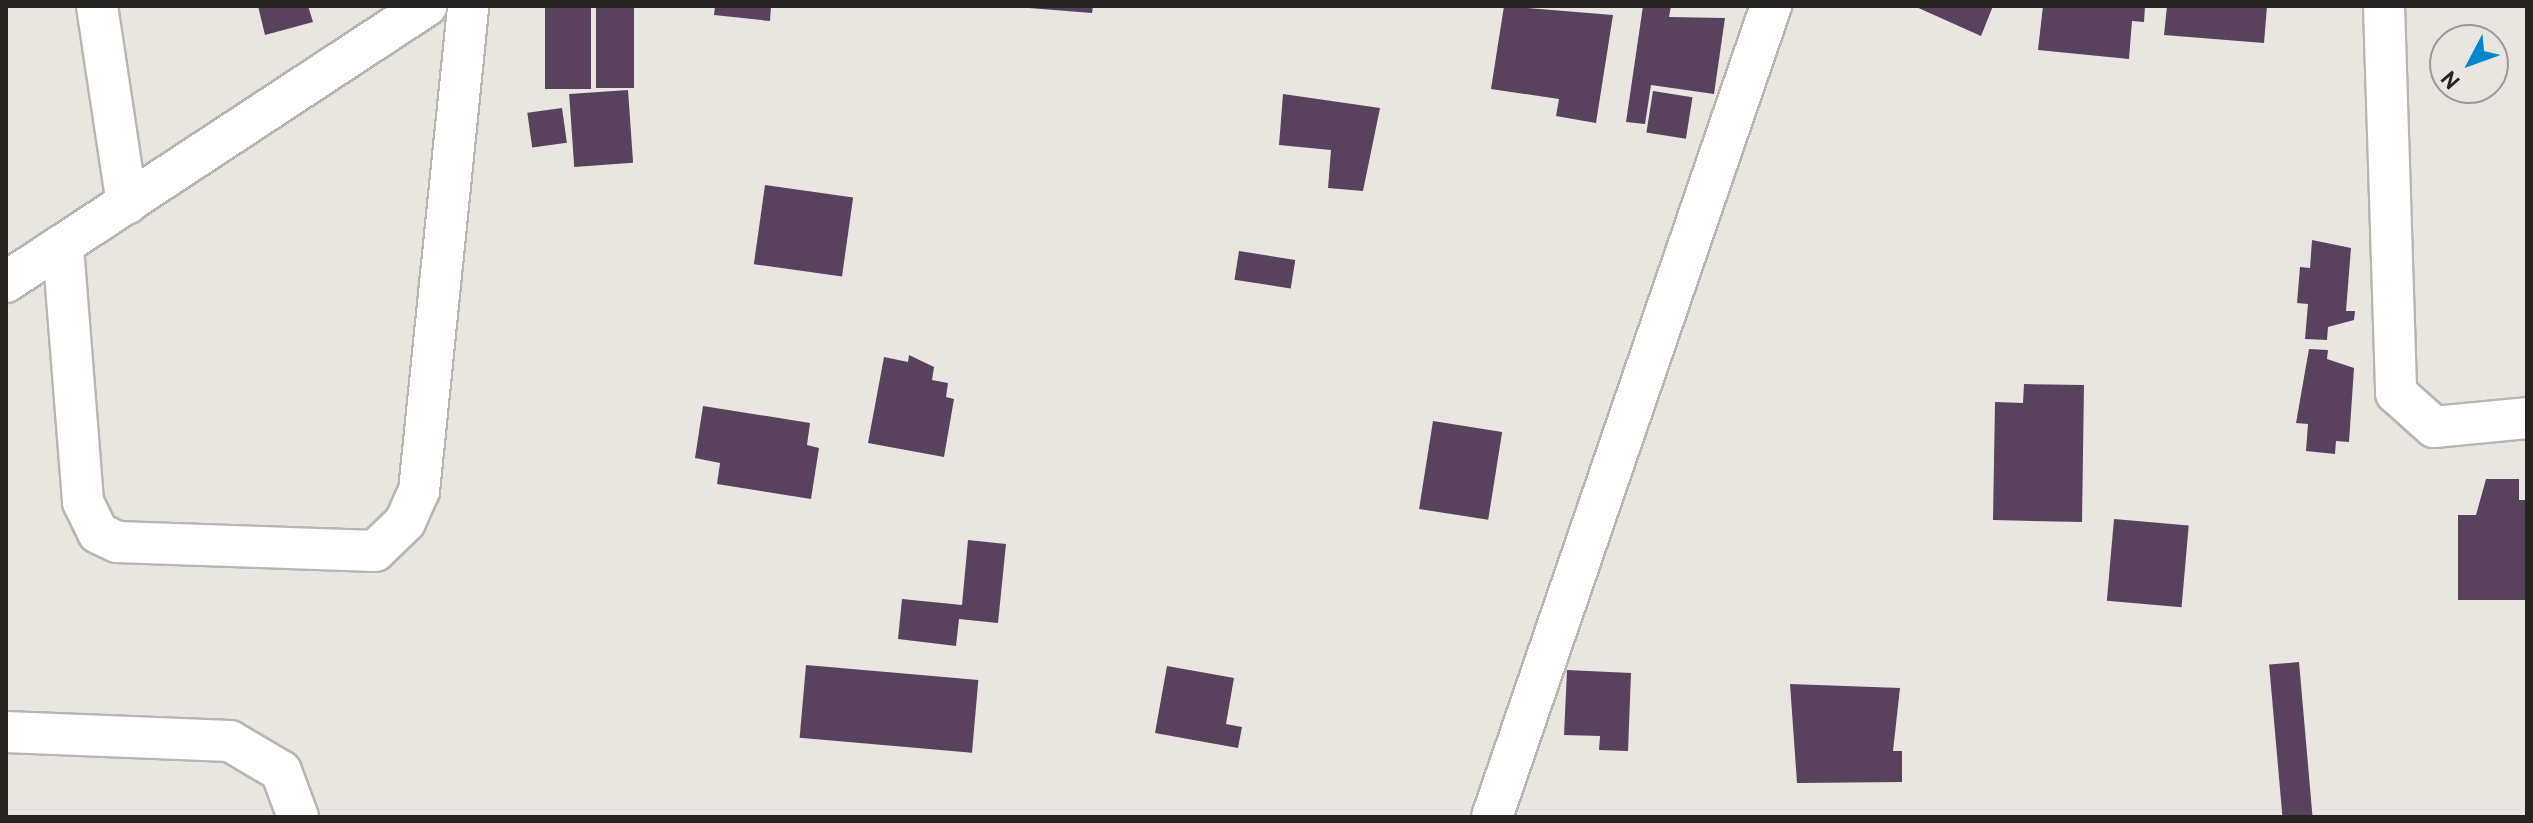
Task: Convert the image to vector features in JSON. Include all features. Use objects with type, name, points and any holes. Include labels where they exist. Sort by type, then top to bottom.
[{"type":"street","points":[[97,6],[127,204]]},
{"type":"street","points":[[6,282],[426,6]]},
{"type":"street","points":[[63,247],[83,502],[98,533],[117,542],[375,551],[405,522],[419,491],[468,6]]},
{"type":"street","points":[[1492,817],[1771,6]]},
{"type":"street","points":[[2384,6],[2396,393],[2434,427],[2527,418]]},
{"type":"street","points":[[6,732],[230,741],[281,771],[298,817]]},
{"type":"building","points":[[258,6],[308,6],[313,22],[265,35]]},
{"type":"building","points":[[545,6],[591,6],[591,89],[545,89]]},
{"type":"building","points":[[596,6],[634,6],[634,88],[596,88]]},
{"type":"building","points":[[715,6],[771,6],[770,21],[714,15]]},
{"type":"building","points":[[1004,6],[1093,6],[1092,13]]},
{"type":"building","points":[[1504,6],[1613,15],[1596,123],[1556,116],[1559,99],[1491,89]]},
{"type":"building","points":[[1643,6],[1671,6],[1669,17],[1725,18],[1714,94],[1651,85],[1645,124],[1626,122]]},
{"type":"building","points":[[1914,6],[1993,6],[1981,36]]},
{"type":"building","points":[[2043,6],[2145,6],[2144,22],[2132,21],[2129,59],[2038,50]]},
{"type":"building","points":[[2167,6],[2267,6],[2264,43],[2164,35]]},
{"type":"building","points":[[628,90],[633,163],[574,167],[569,94]]},
{"type":"building","points":[[1653,91],[1693,97],[1686,139],[1646,132]]},
{"type":"building","points":[[1283,94],[1380,108],[1363,191],[1328,188],[1331,150],[1279,145]]},
{"type":"building","points":[[562,108],[567,143],[532,148],[527,113]]},
{"type":"building","points":[[765,185],[853,197],[842,277],[754,264]]},
{"type":"building","points":[[2312,240],[2351,248],[2346,311],[2355,311],[2354,320],[2328,327],[2327,340],[2305,339],[2308,304],[2297,303],[2300,267],[2310,268]]},
{"type":"building","points":[[1239,251],[1295,260],[1291,289],[1234,280]]},
{"type":"building","points":[[2309,349],[2328,350],[2327,359],[2354,368],[2349,442],[2336,441],[2335,454],[2306,451],[2308,424],[2296,423]]},
{"type":"building","points":[[909,355],[934,367],[932,380],[948,383],[946,397],[954,399],[944,457],[868,443],[884,357],[908,362]]},
{"type":"building","points":[[2024,384],[2084,385],[2082,522],[1993,520],[1995,402],[2023,403]]},
{"type":"building","points":[[703,406],[810,423],[807,445],[819,448],[811,499],[717,484],[720,463],[695,458]]},
{"type":"building","points":[[1433,421],[1502,432],[1488,520],[1419,509]]},
{"type":"building","points":[[2486,479],[2519,479],[2519,500],[2527,500],[2527,600],[2458,600],[2458,515],[2476,515]]},
{"type":"building","points":[[2114,519],[2189,526],[2182,607],[2107,601]]},
{"type":"building","points":[[968,540],[1006,544],[998,623],[959,619],[956,646],[898,639],[902,599],[962,605]]},
{"type":"building","points":[[2299,662],[2313,817],[2282,817],[2269,665]]},
{"type":"building","points":[[806,665],[978,680],[972,753],[800,738]]},
{"type":"building","points":[[1167,666],[1234,678],[1226,724],[1242,727],[1238,748],[1155,733]]},
{"type":"building","points":[[1567,670],[1631,673],[1628,751],[1599,750],[1600,736],[1564,735]]},
{"type":"building","points":[[1790,684],[1900,688],[1893,751],[1902,751],[1902,782],[1797,783]]}]
